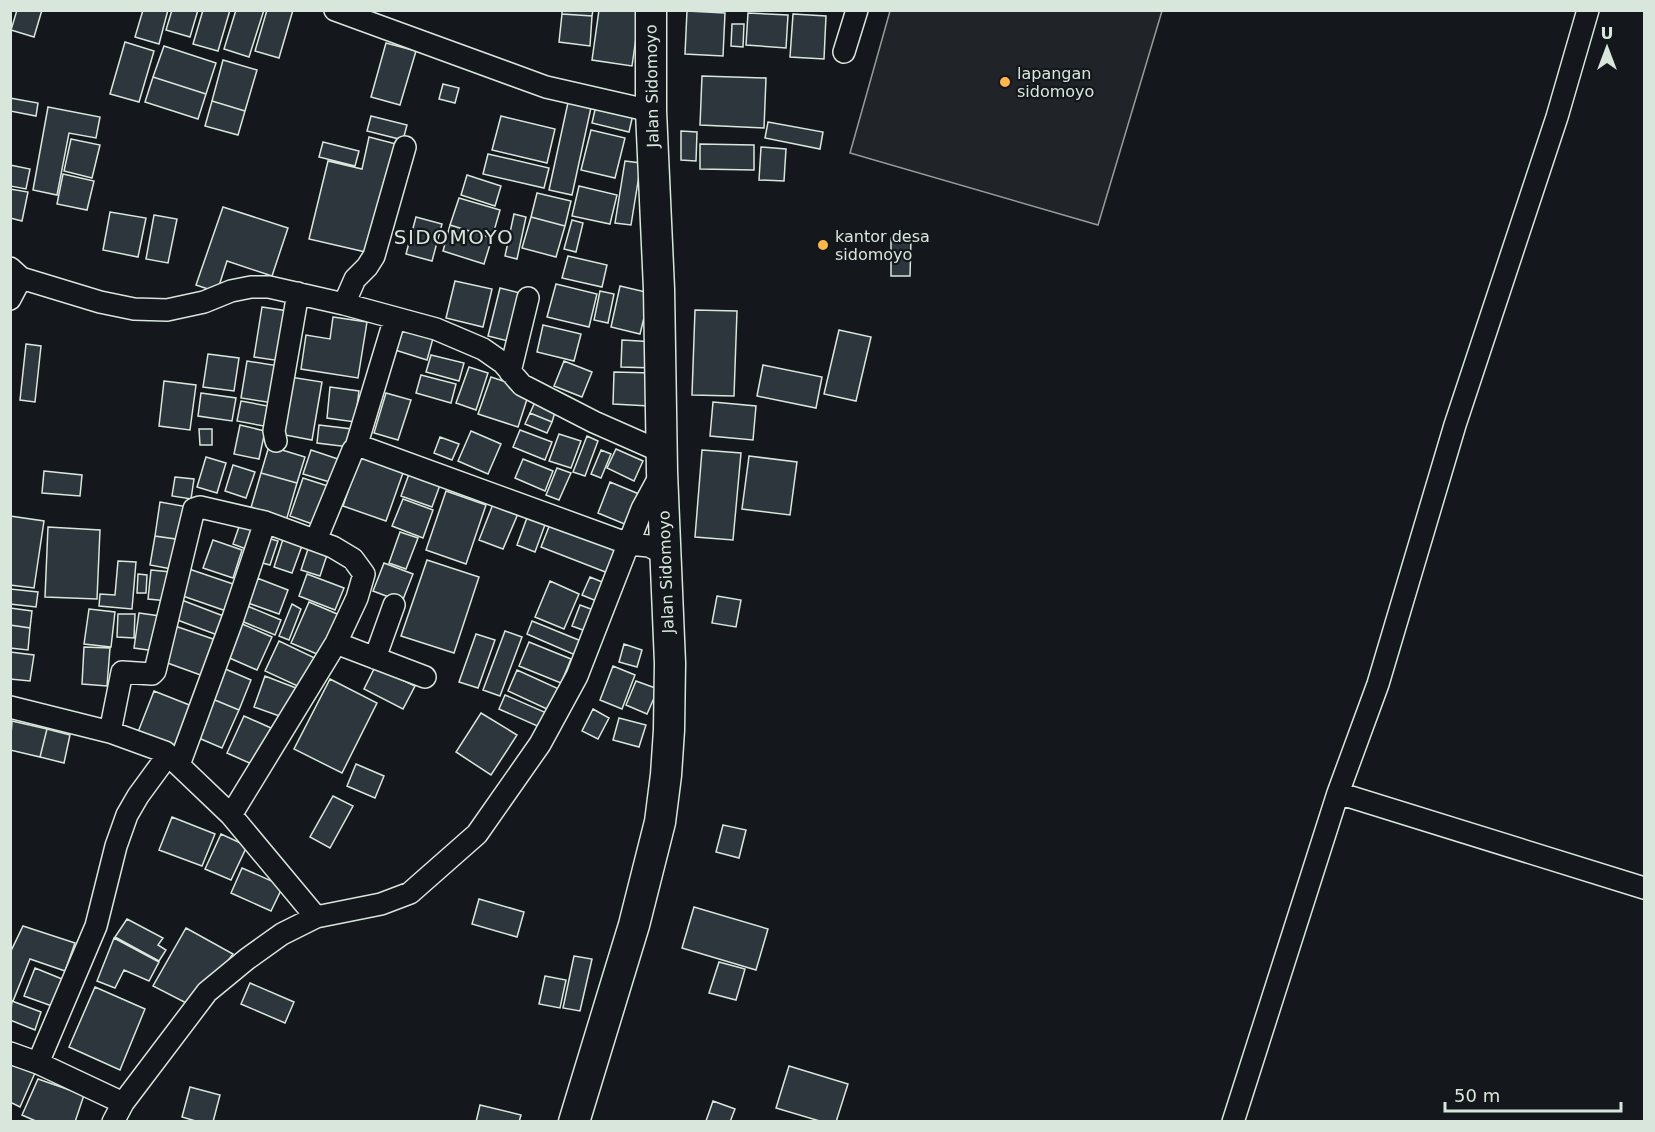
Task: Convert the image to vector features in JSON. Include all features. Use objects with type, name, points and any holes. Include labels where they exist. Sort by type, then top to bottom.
[{"type":"main road","name":"Jalan Sidomoyo","points":[[574,1122],[634,925],[660,822],[669,730],[670,663],[662,462],[659,290],[651,111],[651,10]]},
{"type":"street","points":[[335,10],[546,87],[651,111]]},
{"type":"street","points":[[844,52],[857,10]]},
{"type":"street","points":[[1233,1122],[1338,793],[1378,684],[1455,425],[1557,117],[1588,10]]},
{"type":"street","points":[[344,304],[355,279],[374,256],[405,147]]},
{"type":"street","points":[[10,299],[16,273],[100,302],[134,309],[167,310],[204,302],[231,291],[251,287],[269,287],[344,304],[436,329],[483,349],[503,363],[522,385],[594,422],[662,462],[577,676],[540,744],[477,834],[410,893],[381,904],[316,917],[282,934],[247,959],[207,992],[118,1112],[38,1063],[10,1053]]},
{"type":"street","points":[[276,441],[274,431],[298,293]]},
{"type":"street","points":[[510,372],[528,298]]},
{"type":"street","points":[[316,540],[356,447],[395,318]]},
{"type":"street","points":[[356,447],[360,446],[629,544],[649,546],[665,554]]},
{"type":"street","points":[[110,732],[122,672],[152,674],[155,671],[194,509],[200,507],[265,522],[333,547],[353,559],[364,574],[357,598],[336,643],[231,815]]},
{"type":"street","points":[[38,1063],[96,926],[116,846],[127,815],[138,796],[174,760],[233,618],[265,522]]},
{"type":"street","points":[[375,658],[394,605]]},
{"type":"street","points":[[336,643],[425,678]]},
{"type":"street","points":[[10,707],[110,732],[174,760],[231,815],[316,917]]},
{"type":"street","points":[[1338,793],[1644,888]]},
{"type":"shaded area","name":"lapangan sidomoyo","points":[[890,11],[1162,11],[1098,225],[850,153]]},
{"type":"building","points":[[17,10],[42,10],[34,37],[11,30]]},
{"type":"building","points":[[143,10],[168,10],[159,44],[135,37]]},
{"type":"building","points":[[172,10],[198,10],[190,37],[166,30]]},
{"type":"building","points":[[203,10],[230,10],[218,51],[193,44]]},
{"type":"building","points":[[236,10],[264,10],[249,57],[224,49]]},
{"type":"building","points":[[267,10],[293,10],[279,58],[255,51]]},
{"type":"building","points":[[562,10],[593,10],[592,16],[562,14]]},
{"type":"building","points":[[599,10],[640,10],[632,66],[592,60]]},
{"type":"building","points":[[687,11],[725,13],[723,56],[685,54]]},
{"type":"building","points":[[748,13],[788,15],[786,48],[746,45]]},
{"type":"building","points":[[562,14],[592,16],[590,46],[559,42]]},
{"type":"building","points":[[793,14],[826,16],[824,59],[790,57]]},
{"type":"building","points":[[732,24],[744,24],[743,47],[731,46]]},
{"type":"building","points":[[125,42],[154,51],[139,102],[110,94]]},
{"type":"building","points":[[386,43],[416,51],[400,105],[371,97]]},
{"type":"building","points":[[164,46],[216,63],[206,94],[153,77]]},
{"type":"building","points":[[223,60],[257,70],[245,111],[212,101]]},
{"type":"building","points":[[702,76],[766,78],[764,128],[700,125]]},
{"type":"building","points":[[153,77],[206,94],[198,119],[145,102]]},
{"type":"building","points":[[443,84],[459,88],[455,103],[439,99]]},
{"type":"building","points":[[10,98],[38,103],[36,116],[10,111]]},
{"type":"building","points":[[569,98],[592,103],[572,195],[549,190]]},
{"type":"building","points":[[212,101],[245,111],[238,135],[205,126]]},
{"type":"building","points":[[597,101],[634,110],[629,132],[592,123]]},
{"type":"building","points":[[48,107],[100,117],[96,138],[69,133],[57,195],[33,190]]},
{"type":"building","points":[[371,116],[407,125],[403,140],[367,131]]},
{"type":"building","points":[[501,116],[555,129],[547,163],[492,150]]},
{"type":"building","points":[[768,122],[823,132],[820,149],[765,138]]},
{"type":"building","points":[[591,130],[625,138],[615,178],[581,170]]},
{"type":"building","points":[[681,131],[697,132],[696,161],[681,160]]},
{"type":"building","points":[[369,137],[396,144],[370,253],[309,239],[328,161],[362,169]]},
{"type":"building","points":[[71,139],[100,145],[92,178],[64,171]]},
{"type":"building","points":[[323,142],[359,151],[355,166],[319,157]]},
{"type":"building","points":[[700,144],[754,145],[754,170],[700,169]]},
{"type":"building","points":[[761,147],[786,149],[784,181],[759,180]]},
{"type":"building","points":[[488,154],[549,168],[544,188],[483,174]]},
{"type":"building","points":[[625,161],[641,163],[631,225],[615,223]]},
{"type":"building","points":[[10,165],[30,169],[26,189],[10,186]]},
{"type":"building","points":[[63,174],[94,181],[87,210],[57,204]]},
{"type":"building","points":[[467,175],[501,186],[495,206],[461,195]]},
{"type":"building","points":[[579,186],[617,195],[610,224],[572,216]]},
{"type":"building","points":[[10,189],[28,192],[22,221],[10,218]]},
{"type":"building","points":[[537,193],[571,201],[565,226],[531,217]]},
{"type":"building","points":[[459,198],[500,210],[492,238],[450,225]]},
{"type":"building","points":[[223,207],[288,228],[272,276],[227,261],[217,292],[196,285]]},
{"type":"building","points":[[110,212],[146,218],[138,257],[103,250]]},
{"type":"building","points":[[514,214],[526,217],[517,259],[505,256]]},
{"type":"building","points":[[154,215],[177,219],[168,263],[146,259]]},
{"type":"building","points":[[416,217],[442,224],[432,261],[406,254]]},
{"type":"building","points":[[531,217],[565,226],[556,257],[522,248]]},
{"type":"building","points":[[572,220],[583,223],[576,252],[564,249]]},
{"type":"building","points":[[450,225],[492,238],[484,264],[443,251]]},
{"type":"building","points":[[891,238],[911,238],[910,276],[891,276]]},
{"type":"building","points":[[568,256],[607,265],[602,287],[562,278]]},
{"type":"building","points":[[455,281],[492,289],[483,327],[446,318]]},
{"type":"building","points":[[556,284],[597,294],[589,327],[547,317]]},
{"type":"building","points":[[620,286],[650,293],[640,334],[611,327]]},
{"type":"building","points":[[500,288],[524,294],[512,342],[488,336]]},
{"type":"building","points":[[600,291],[614,294],[608,323],[594,320]]},
{"type":"building","points":[[262,307],[288,311],[281,361],[254,357]]},
{"type":"building","points":[[695,310],[737,311],[734,396],[692,395]]},
{"type":"building","points":[[333,317],[367,322],[358,378],[301,369],[306,335],[330,339]]},
{"type":"building","points":[[403,322],[435,331],[427,360],[395,350]]},
{"type":"building","points":[[543,325],[581,334],[574,361],[537,352]]},
{"type":"building","points":[[839,330],[871,337],[856,401],[824,394]]},
{"type":"building","points":[[622,340],[656,342],[654,368],[621,367]]},
{"type":"building","points":[[26,344],[41,346],[35,402],[20,400]]},
{"type":"building","points":[[208,354],[239,358],[234,391],[203,387]]},
{"type":"building","points":[[431,355],[464,363],[459,381],[426,372]]},
{"type":"building","points":[[247,361],[279,366],[273,403],[241,398]]},
{"type":"building","points":[[564,361],[592,372],[582,397],[554,386]]},
{"type":"building","points":[[763,365],[822,377],[816,408],[757,396]]},
{"type":"building","points":[[469,367],[488,373],[476,410],[456,403]]},
{"type":"building","points":[[614,372],[651,373],[649,406],[613,404]]},
{"type":"building","points":[[421,375],[456,384],[451,403],[416,393]]},
{"type":"building","points":[[290,377],[322,382],[312,440],[280,434]]},
{"type":"building","points":[[491,377],[530,390],[518,427],[478,414]]},
{"type":"building","points":[[164,381],[196,385],[190,430],[159,426]]},
{"type":"building","points":[[330,387],[359,391],[355,422],[327,418]]},
{"type":"building","points":[[201,393],[236,398],[232,421],[198,416]]},
{"type":"building","points":[[386,393],[411,400],[398,440],[374,433]]},
{"type":"building","points":[[241,401],[273,407],[269,427],[237,421]]},
{"type":"building","points":[[535,402],[556,409],[552,422],[530,413]]},
{"type":"building","points":[[713,402],[756,406],[753,440],[710,436]]},
{"type":"building","points":[[530,413],[552,422],[547,433],[525,424]]},
{"type":"building","points":[[240,425],[265,431],[259,459],[234,454]]},
{"type":"building","points":[[319,425],[352,429],[349,447],[317,443]]},
{"type":"building","points":[[199,429],[212,429],[212,445],[200,445]]},
{"type":"building","points":[[520,430],[552,442],[545,460],[513,447]]},
{"type":"building","points":[[471,431],[501,444],[488,474],[458,461]]},
{"type":"building","points":[[559,434],[581,441],[571,468],[549,461]]},
{"type":"building","points":[[587,436],[598,441],[585,476],[573,472]]},
{"type":"building","points":[[440,437],[459,444],[452,460],[434,453]]},
{"type":"building","points":[[269,446],[305,457],[297,483],[261,473]]},
{"type":"building","points":[[616,449],[643,461],[634,481],[607,468]]},
{"type":"building","points":[[311,450],[341,460],[333,483],[303,474]]},
{"type":"building","points":[[601,450],[611,454],[601,478],[591,474]]},
{"type":"building","points":[[702,450],[741,453],[733,540],[695,537]]},
{"type":"building","points":[[360,456],[404,470],[386,521],[343,506]]},
{"type":"building","points":[[749,456],[797,462],[790,515],[742,509]]},
{"type":"building","points":[[206,457],[226,463],[217,493],[197,487]]},
{"type":"building","points":[[523,459],[553,471],[545,491],[515,478]]},
{"type":"building","points":[[233,465],[255,472],[246,498],[225,491]]},
{"type":"building","points":[[557,468],[571,473],[559,500],[546,495]]},
{"type":"building","points":[[44,471],[82,475],[80,496],[42,493]]},
{"type":"building","points":[[261,473],[297,483],[286,521],[250,511]]},
{"type":"building","points":[[409,474],[440,485],[432,507],[401,496]]},
{"type":"building","points":[[175,477],[194,479],[191,499],[172,496]]},
{"type":"building","points":[[303,478],[331,487],[318,526],[290,516]]},
{"type":"building","points":[[610,482],[639,494],[627,525],[598,513]]},
{"type":"building","points":[[446,491],[486,505],[466,564],[426,550]]},
{"type":"building","points":[[403,499],[433,510],[423,538],[392,526]]},
{"type":"building","points":[[495,499],[520,509],[503,549],[479,540]]},
{"type":"building","points":[[160,502],[188,507],[182,540],[155,536]]},
{"type":"building","points":[[528,515],[546,522],[535,552],[517,545]]},
{"type":"building","points":[[10,516],[44,521],[34,588],[10,585]]},
{"type":"building","points":[[552,519],[619,546],[608,573],[541,547]]},
{"type":"building","points":[[241,521],[254,525],[246,549],[233,544]]},
{"type":"building","points":[[48,527],[100,530],[97,599],[45,597]]},
{"type":"building","points":[[400,532],[418,538],[406,569],[389,563]]},
{"type":"building","points":[[155,536],[182,540],[177,570],[150,565]]},
{"type":"building","points":[[284,536],[303,543],[292,573],[274,567]]},
{"type":"building","points":[[264,537],[278,541],[270,565],[255,561]]},
{"type":"building","points":[[213,540],[242,550],[233,578],[203,568]]},
{"type":"building","points":[[310,543],[329,549],[320,576],[301,570]]},
{"type":"building","points":[[427,560],[479,577],[454,653],[401,636]]},
{"type":"building","points":[[118,561],[136,562],[132,609],[99,606],[100,594],[115,595]]},
{"type":"building","points":[[384,563],[413,574],[402,602],[373,591]]},
{"type":"building","points":[[189,569],[239,586],[229,612],[180,595]]},
{"type":"building","points":[[151,570],[171,572],[168,601],[148,599]]},
{"type":"building","points":[[138,574],[147,575],[146,593],[137,593]]},
{"type":"building","points":[[307,574],[344,588],[335,610],[299,596]]},
{"type":"building","points":[[590,577],[607,584],[599,602],[582,595]]},
{"type":"building","points":[[257,578],[288,590],[279,614],[248,603]]},
{"type":"building","points":[[550,581],[579,594],[564,629],[535,617]]},
{"type":"building","points":[[10,589],[38,592],[36,607],[10,604]]},
{"type":"building","points":[[717,596],[741,600],[736,627],[712,623]]},
{"type":"building","points":[[179,599],[226,617],[220,636],[172,618]]},
{"type":"building","points":[[309,602],[342,616],[324,657],[291,643]]},
{"type":"building","points":[[292,604],[301,609],[289,640],[279,636]]},
{"type":"building","points":[[245,605],[281,620],[275,635],[239,620]]},
{"type":"building","points":[[580,605],[599,612],[591,633],[572,626]]},
{"type":"building","points":[[10,608],[32,611],[30,628],[10,625]]},
{"type":"building","points":[[89,609],[115,612],[111,647],[84,644]]},
{"type":"building","points":[[139,613],[160,616],[155,651],[134,648]]},
{"type":"building","points":[[118,614],[135,614],[134,638],[117,637]]},
{"type":"building","points":[[532,621],[586,643],[580,657],[527,634]]},
{"type":"building","points":[[240,623],[272,637],[257,670],[225,656]]},
{"type":"building","points":[[10,625],[30,628],[28,650],[10,648]]},
{"type":"building","points":[[175,626],[219,641],[206,677],[162,661]]},
{"type":"building","points":[[505,631],[522,637],[500,696],[483,690]]},
{"type":"building","points":[[476,634],[495,640],[478,688],[459,682]]},
{"type":"building","points":[[279,641],[317,659],[304,689],[265,671]]},
{"type":"building","points":[[529,642],[571,659],[561,683],[519,666]]},
{"type":"building","points":[[624,644],[642,650],[637,667],[619,662]]},
{"type":"building","points":[[84,647],[110,648],[107,686],[82,684]]},
{"type":"building","points":[[10,652],[34,655],[30,681],[10,679]]},
{"type":"building","points":[[613,666],[635,675],[622,709],[600,700]]},
{"type":"building","points":[[375,667],[415,686],[403,709],[364,689]]},
{"type":"building","points":[[223,668],[251,680],[239,710],[210,698]]},
{"type":"building","points":[[517,670],[559,689],[549,710],[508,691]]},
{"type":"building","points":[[265,676],[296,688],[285,718],[254,707]]},
{"type":"building","points":[[330,679],[377,703],[342,773],[294,749]]},
{"type":"building","points":[[636,681],[658,689],[647,714],[626,705]]},
{"type":"building","points":[[154,691],[192,706],[176,747],[138,732]]},
{"type":"building","points":[[505,695],[549,714],[542,728],[499,709]]},
{"type":"building","points":[[210,698],[239,710],[222,748],[194,736]]},
{"type":"building","points":[[593,709],[609,718],[598,739],[582,731]]},
{"type":"building","points":[[481,713],[517,735],[491,775],[456,752]]},
{"type":"building","points":[[244,716],[271,728],[254,765],[227,753]]},
{"type":"building","points":[[619,718],[646,725],[639,747],[613,740]]},
{"type":"building","points":[[12,721],[47,729],[40,757],[10,750]]},
{"type":"building","points":[[47,729],[70,735],[64,763],[40,757]]},
{"type":"building","points":[[356,764],[384,776],[375,798],[347,786]]},
{"type":"building","points":[[333,796],[353,806],[330,848],[310,837]]},
{"type":"building","points":[[172,817],[215,834],[202,866],[159,850]]},
{"type":"building","points":[[723,825],[746,830],[739,858],[716,852]]},
{"type":"building","points":[[221,834],[247,846],[231,880],[205,869]]},
{"type":"building","points":[[242,868],[283,886],[271,911],[231,893]]},
{"type":"building","points":[[479,899],[524,912],[517,937],[472,924]]},
{"type":"building","points":[[694,907],[768,929],[756,970],[682,948]]},
{"type":"building","points":[[127,919],[163,938],[158,945],[166,950],[159,961],[115,937]]},
{"type":"building","points":[[23,926],[75,943],[65,971],[30,959],[13,1001],[10,1000],[10,953]]},
{"type":"building","points":[[186,928],[233,954],[194,1007],[153,986]]},
{"type":"building","points":[[114,938],[159,962],[149,981],[124,970],[115,988],[97,981]]},
{"type":"building","points":[[574,956],[592,959],[580,1011],[563,1008]]},
{"type":"building","points":[[719,962],[745,969],[736,1000],[709,993]]},
{"type":"building","points":[[35,968],[62,979],[52,1006],[24,996]]},
{"type":"building","points":[[545,976],[566,980],[560,1008],[539,1004]]},
{"type":"building","points":[[250,983],[294,1002],[285,1023],[241,1004]]},
{"type":"building","points":[[95,987],[145,1009],[120,1070],[69,1047]]},
{"type":"building","points":[[12,1001],[41,1012],[35,1030],[10,1020]]},
{"type":"building","points":[[10,1063],[35,1073],[20,1107],[10,1102]]},
{"type":"building","points":[[789,1066],[848,1084],[836,1122],[823,1122],[776,1108]]},
{"type":"building","points":[[38,1079],[84,1095],[75,1122],[38,1122],[22,1115]]},
{"type":"building","points":[[190,1087],[220,1095],[213,1122],[199,1122],[182,1117]]},
{"type":"building","points":[[713,1101],[735,1109],[730,1122],[706,1121]]},
{"type":"building","points":[[480,1105],[521,1115],[519,1122],[476,1122]]},
{"type":"place","name":"lapangan sidomoyo","points":[[1005,82]]},
{"type":"place","name":"kantor desa sidomoyo","points":[[823,245]]},
{"type":"district","name":"SIDOMOYO","points":[[454,237]]}]
